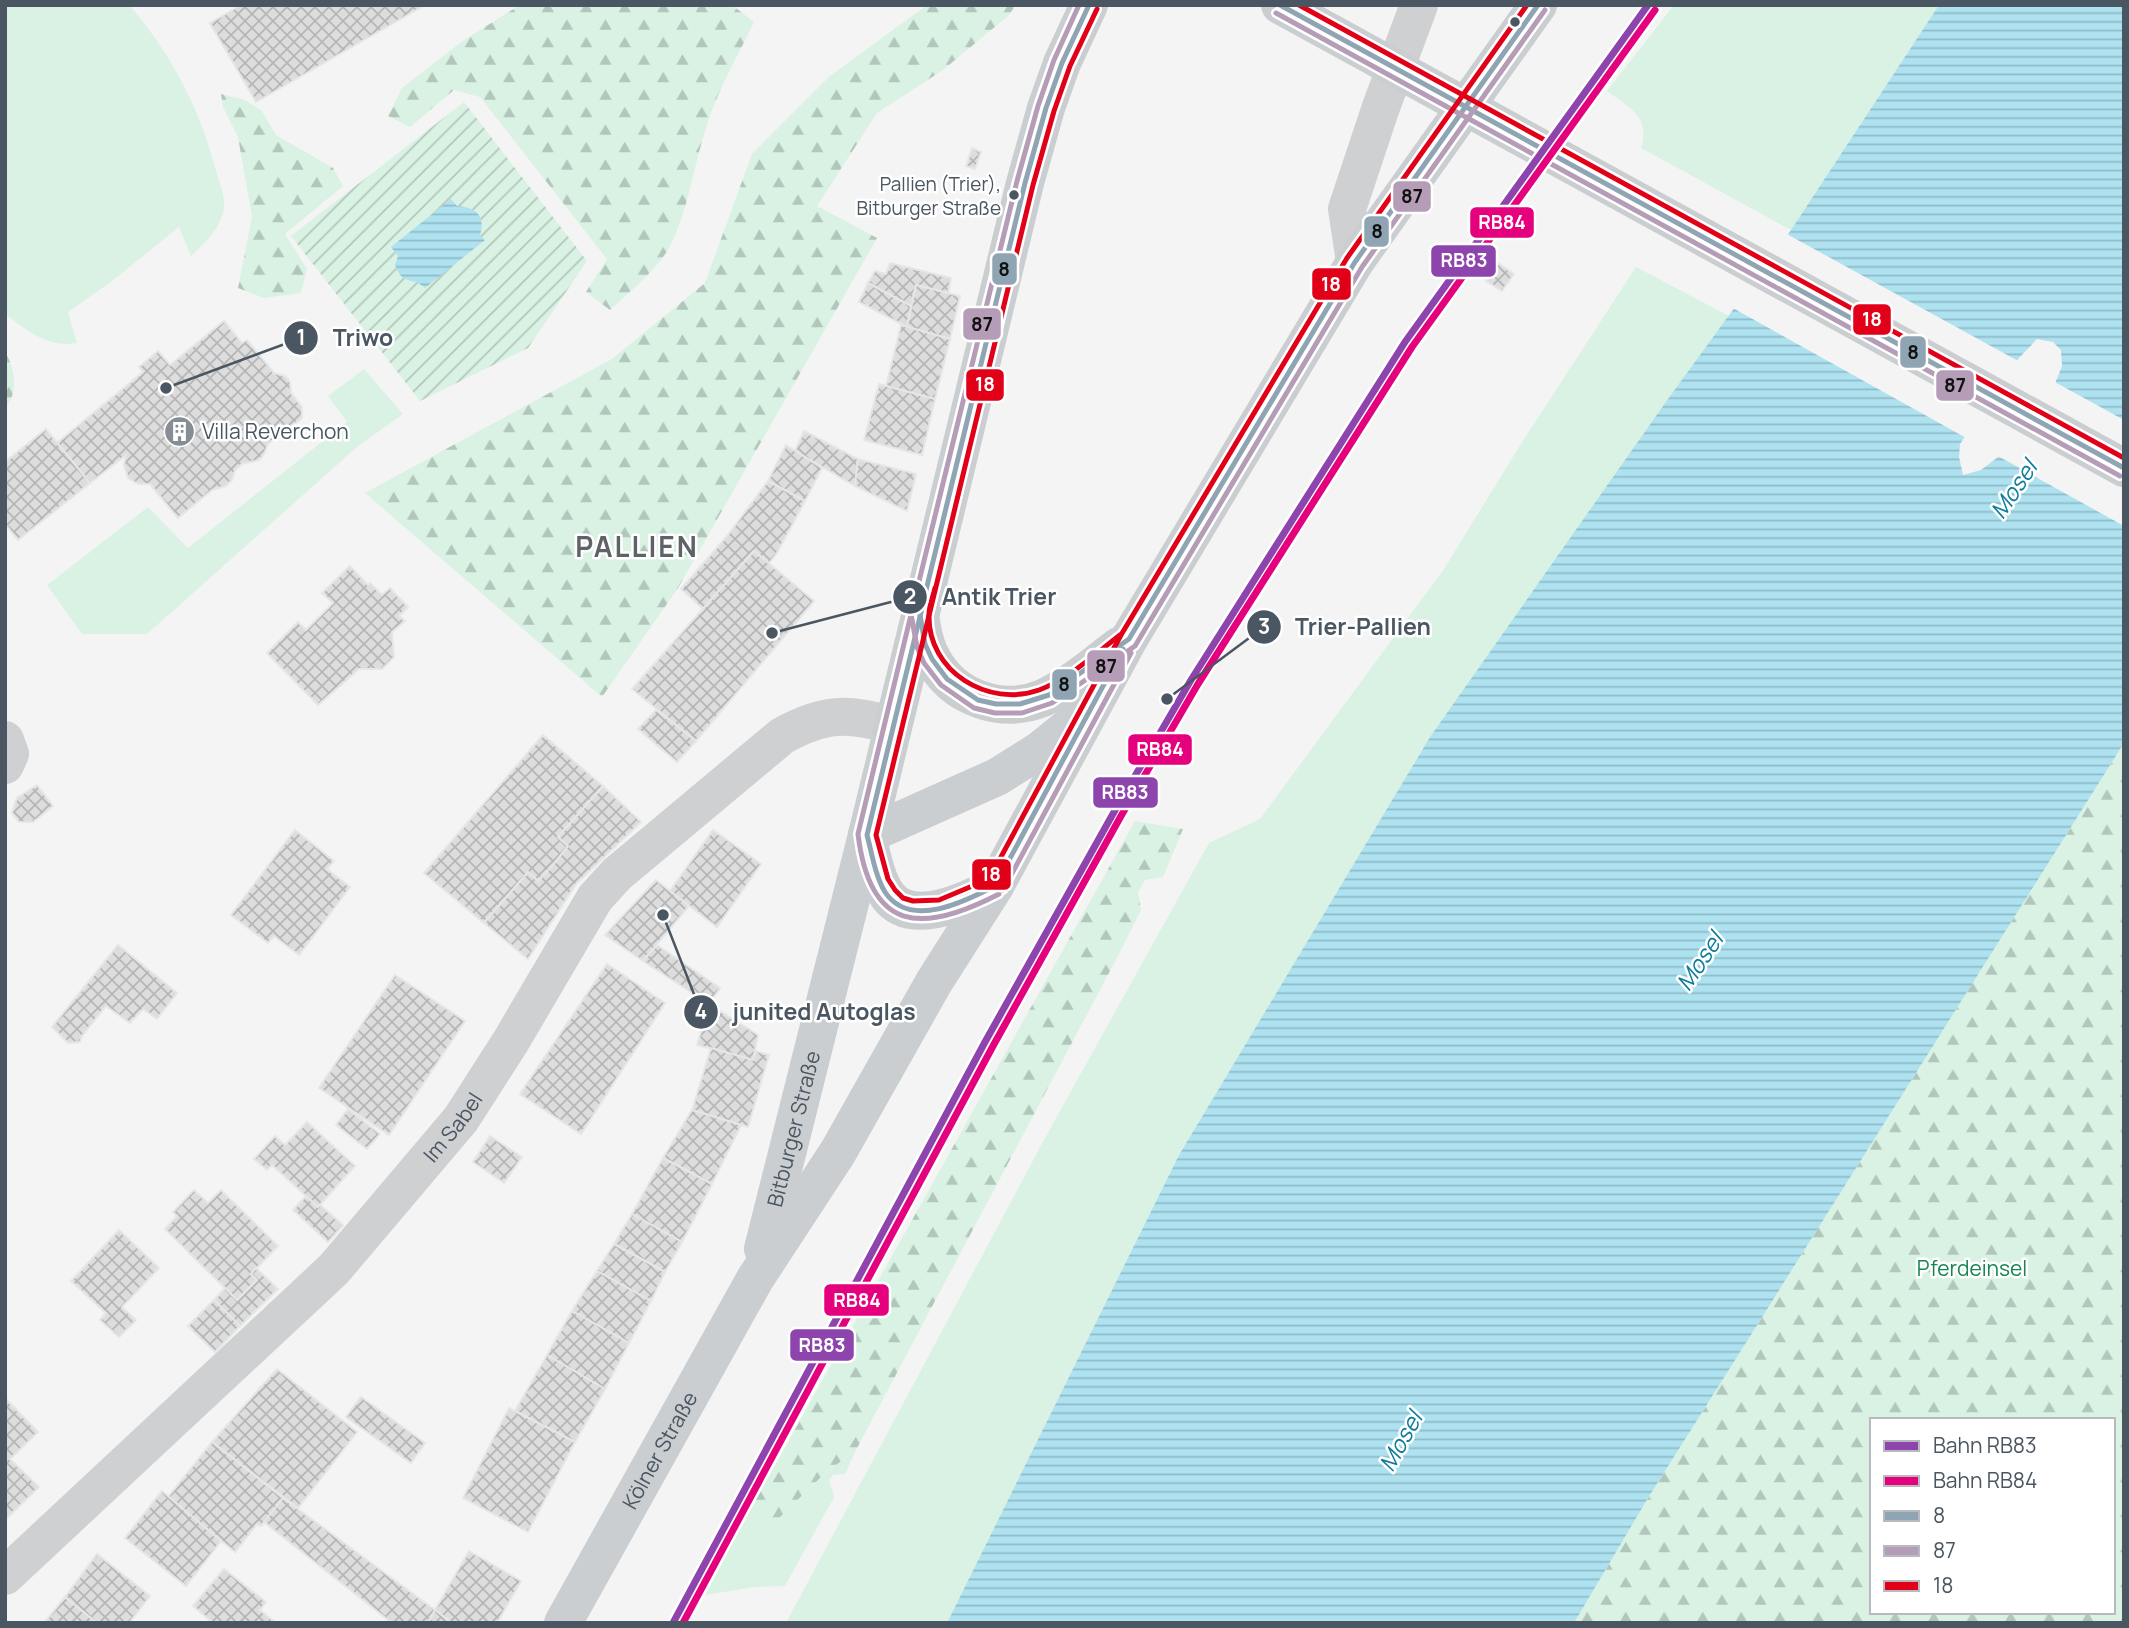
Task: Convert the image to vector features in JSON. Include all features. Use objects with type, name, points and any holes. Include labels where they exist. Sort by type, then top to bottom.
[{"type":"main road","name":"Bitburger Straße","points":[[755,1279],[867,835],[1025,183],[1058,74],[1088,5]]},
{"type":"main road","points":[[1280,5],[2124,468]]},
{"type":"main road","points":[[755,1279],[838,1152],[934,982],[995,886],[1129,639],[1355,262],[1538,5]]},
{"type":"main road","points":[[920,615],[925,644],[932,659],[947,678],[978,700],[996,704],[1020,704],[1049,695],[1129,639]]},
{"type":"main road","points":[[995,886],[950,906],[926,911],[905,908],[892,901],[884,889],[867,835],[996,777],[1057,738],[1092,704]]},
{"type":"main road","name":"Kölner Straße","points":[[563,1623],[755,1279]]},
{"type":"street","points":[[1355,262],[1347,208],[1419,5]]},
{"type":"street","name":"Im Sabel","points":[[5,1576],[334,1269],[461,1119],[596,898],[617,874],[782,736],[797,727],[835,716],[873,720],[893,726]]},
{"type":"street","points":[[5,740],[10,754],[5,765]]},
{"type":"green space","points":[[129,5],[171,62],[193,104],[221,187],[223,211],[213,232],[191,256],[179,227],[112,281],[68,312],[77,343],[47,341],[5,314],[5,6]]},
{"type":"green space","points":[[520,5],[732,5],[754,22],[712,112],[686,204],[669,248],[649,273],[610,310],[586,292],[607,259],[480,97],[454,90],[410,127],[388,116],[402,88],[464,40]]},
{"type":"green space","points":[[927,5],[1016,5],[1008,16],[943,70],[877,113],[817,206],[877,238],[678,588],[602,697],[365,493],[612,359],[705,283],[752,154],[830,76]]},
{"type":"green space","points":[[1674,5],[1939,5],[1791,230],[1641,148],[1643,128],[1636,114],[1607,91]]},
{"type":"green space","points":[[221,94],[245,100],[261,110],[276,135],[333,168],[343,186],[285,234],[307,269],[301,293],[264,298],[238,288],[252,217],[238,137],[223,107]]},
{"type":"green space","points":[[464,102],[587,261],[528,348],[420,401],[291,236]]},
{"type":"green space","points":[[1636,267],[1729,316],[1430,737],[1179,1155],[947,1623],[786,1623],[1045,1138],[1209,843],[1260,819],[1444,569],[1519,447]]},
{"type":"green space","points":[[5,352],[11,365],[14,388],[5,408]]},
{"type":"green space","points":[[364,369],[403,414],[357,447],[147,634],[82,634],[47,585],[148,507],[188,548],[347,422],[328,396]]},
{"type":"green space","name":"Pferdeinsel","points":[[2124,743],[2124,1623],[1574,1623],[1648,1498]]},
{"type":"green space","points":[[1135,821],[1183,829],[1163,877],[1145,880],[1138,892],[1141,910],[1120,952],[856,1450],[824,1474],[771,1526],[745,1519]]},
{"type":"green space","points":[[856,1450],[845,1474],[833,1475],[829,1480],[834,1497],[785,1586],[755,1587],[705,1595],[745,1519],[772,1525],[824,1474]]},
{"type":"water","name":"Mosel","points":[[1939,5],[2124,5],[2124,743],[1648,1498],[1574,1623],[947,1623],[1179,1155],[1430,737],[1668,399],[1791,230]],"holes":[[[2037,339],[2053,342],[2061,350],[2062,366],[2054,386],[2002,454],[1981,470],[1963,475],[1959,457],[1960,444],[2019,358]]]},
{"type":"water","points":[[451,199],[457,206],[469,208],[478,214],[482,223],[480,235],[485,240],[425,288],[401,276],[395,265],[398,256],[391,247]]},
{"type":"pier","points":[[1785,233],[2020,362],[1968,439],[1731,307]]},
{"type":"pier","points":[[2053,381],[2124,420],[2124,526],[1996,455]]},
{"type":"building","points":[[241,5],[425,5],[256,102],[210,23]]},
{"type":"building","points":[[972,148],[981,152],[975,169],[966,166]]},
{"type":"building","points":[[890,263],[951,278],[948,293],[916,285],[911,306],[868,283],[875,271],[886,274]]},
{"type":"building","points":[[1498,263],[1514,274],[1502,291],[1486,281]]},
{"type":"building","points":[[868,283],[911,306],[907,327],[859,302]]},
{"type":"building","points":[[916,285],[960,296],[950,339],[907,327]]},
{"type":"building","name":"Villa Reverchon","points":[[224,321],[242,343],[247,340],[274,373],[285,376],[290,382],[291,393],[302,407],[302,418],[268,444],[259,460],[242,464],[235,470],[232,480],[226,486],[212,490],[178,518],[150,484],[138,484],[128,478],[124,465],[126,455],[90,483],[57,443],[143,372],[139,367],[158,351],[170,365]]},
{"type":"building","points":[[901,325],[950,339],[935,399],[886,386]]},
{"type":"building","points":[[879,384],[935,399],[922,455],[864,440]]},
{"type":"building","points":[[46,429],[90,483],[18,540],[5,524],[5,462]]},
{"type":"building","points":[[804,431],[858,459],[855,486],[795,451]]},
{"type":"building","points":[[786,445],[822,468],[805,501],[768,481]]},
{"type":"building","points":[[858,459],[916,474],[907,511],[855,486]]},
{"type":"building","points":[[768,481],[805,501],[769,563],[754,551],[703,609],[681,589],[727,536]]},
{"type":"building","points":[[754,551],[814,601],[696,741],[632,689]]},
{"type":"building","points":[[350,566],[382,595],[390,588],[408,607],[399,616],[405,621],[392,632],[394,657],[382,669],[359,669],[318,705],[267,653],[298,622],[306,630],[333,603],[322,593]]},
{"type":"building","points":[[656,710],[696,741],[677,762],[638,729]]},
{"type":"building","points":[[543,735],[603,786],[558,837],[568,846],[553,865],[538,881],[528,872],[484,923],[424,873]]},
{"type":"building","points":[[37,785],[53,806],[33,822],[19,822],[12,813],[17,798]]},
{"type":"building","points":[[603,786],[641,822],[576,884],[528,959],[484,923],[528,872],[538,881],[553,865],[568,846],[558,837]]},
{"type":"building","points":[[295,830],[334,861],[327,869],[350,887],[299,955],[274,936],[268,943],[231,915]]},
{"type":"building","points":[[713,830],[761,864],[717,927],[670,891]]},
{"type":"building","points":[[656,880],[689,906],[643,961],[605,935]]},
{"type":"building","points":[[118,945],[177,993],[157,1019],[143,1009],[130,1023],[106,1006],[80,1042],[68,1043],[52,1027]]},
{"type":"building","points":[[657,945],[720,988],[709,1004],[643,961]]},
{"type":"building","points":[[607,964],[665,1003],[581,1134],[520,1094]]},
{"type":"building","points":[[395,975],[465,1021],[389,1135],[319,1088]]},
{"type":"building","points":[[709,1004],[758,1035],[753,1060],[697,1045]]},
{"type":"building","points":[[711,1048],[753,1060],[756,1051],[769,1055],[748,1127],[692,1110]]},
{"type":"building","points":[[348,1109],[380,1134],[367,1149],[336,1125]]},
{"type":"building","points":[[692,1110],[741,1125],[712,1184],[663,1158]]},
{"type":"building","points":[[307,1122],[355,1166],[318,1207],[272,1165],[267,1170],[254,1159],[275,1136],[285,1145]]},
{"type":"building","points":[[490,1136],[522,1157],[504,1183],[473,1162]]},
{"type":"building","points":[[663,1158],[712,1184],[682,1242],[632,1214]]},
{"type":"building","points":[[194,1190],[208,1203],[221,1190],[278,1246],[251,1274],[257,1280],[237,1300],[165,1229],[177,1216],[173,1212]]},
{"type":"building","points":[[306,1196],[343,1225],[328,1242],[293,1210]]},
{"type":"building","points":[[632,1214],[682,1242],[665,1272],[614,1244]]},
{"type":"building","points":[[119,1230],[159,1268],[122,1307],[136,1320],[119,1337],[100,1320],[106,1313],[71,1281]]},
{"type":"building","points":[[614,1244],[665,1272],[651,1301],[597,1271]]},
{"type":"building","points":[[256,1268],[278,1289],[240,1326],[214,1300],[225,1288],[237,1300],[257,1280],[251,1274]]},
{"type":"building","points":[[597,1271],[651,1301],[629,1343],[572,1311]]},
{"type":"building","points":[[214,1300],[240,1326],[215,1352],[188,1326]]},
{"type":"building","points":[[572,1311],[629,1343],[605,1389],[547,1355]]},
{"type":"building","points":[[547,1355],[605,1389],[575,1442],[515,1411]]},
{"type":"building","points":[[277,1369],[357,1432],[298,1508],[212,1442]]},
{"type":"building","points":[[361,1397],[425,1443],[411,1463],[346,1417]]},
{"type":"building","points":[[5,1398],[38,1432],[10,1459],[39,1487],[5,1520]]},
{"type":"building","points":[[509,1408],[575,1442],[528,1532],[463,1498]]},
{"type":"building","points":[[212,1442],[283,1498],[261,1526],[257,1524],[235,1552],[168,1497]]},
{"type":"building","points":[[162,1491],[221,1541],[186,1586],[125,1538]]},
{"type":"building","points":[[283,1498],[435,1610],[428,1623],[392,1623],[264,1522]]},
{"type":"building","points":[[469,1551],[521,1581],[497,1623],[452,1623],[435,1610]]},
{"type":"building","points":[[97,1554],[150,1596],[129,1623],[97,1623],[65,1597]]},
{"type":"building","points":[[224,1569],[266,1602],[260,1610],[276,1623],[213,1623],[193,1606]]},
{"type":"building","points":[[65,1597],[97,1623],[44,1623]]},
{"type":"building","points":[[435,1610],[452,1623],[428,1623]]},
{"type":"rail line","name":"RB83","points":[[673,1623],[985,1042],[1191,680],[1405,342],[1648,5]]},
{"type":"rail line","name":"RB84","points":[[683,1623],[993,1046],[1198,684],[1412,347],[1655,10]]},
{"type":"transit line","name":"87","points":[[1079,5],[1054,60],[1017,181],[911,614],[917,647],[924,663],[941,685],[974,708],[995,713],[1022,713],[1052,703],[1135,646],[1362,267],[1545,10]]},
{"type":"transit line","name":"8","points":[[1089,5],[1062,63],[1025,183],[920,615],[925,644],[947,679],[978,700],[996,704],[1020,704],[1049,695],[1129,639],[1355,262],[1538,5]]},
{"type":"transit line","name":"8","points":[[1280,5],[2124,468]]},
{"type":"transit line","name":"18","points":[[1299,5],[2124,458]]},
{"type":"transit line","name":"18","points":[[1097,9],[1070,66],[1033,185],[876,835],[888,879],[903,898],[913,901],[939,900],[989,879],[1121,635],[1347,258],[1527,5]]},
{"type":"transit line","name":"87","points":[[1276,13],[2120,476]]},
{"type":"transit line","name":"18","points":[[935,588],[929,614],[931,635],[938,653],[964,680],[1000,694],[1020,694],[1050,685],[1071,673],[1120,635]]},
{"type":"transit line","name":"87","points":[[916,594],[858,834],[864,867],[874,891],[888,907],[904,916],[924,919],[946,915],[999,894]]},
{"type":"transit line","name":"8","points":[[925,596],[867,835],[872,857],[885,892],[896,903],[909,909],[923,911],[954,905],[995,886]]},
{"type":"transit line","name":"8","points":[[995,886],[1123,649]]},
{"type":"transit line","name":"87","points":[[1003,890],[1131,653]]},
{"type":"place","name":"Pallien (Trier), Bitburger Straße","points":[[1014,195]]},
{"type":"place","name":"Triwo","points":[[166,388]]},
{"type":"place","name":"Villa Reverchon","points":[[179,431]]},
{"type":"place","name":"Antik Trier","points":[[772,633]]},
{"type":"place","name":"Trier-Pallien","points":[[1167,699]]},
{"type":"place","name":"junited Autoglas","points":[[663,915]]},
{"type":"district","name":"PALLIEN","points":[[637,546]]}]
